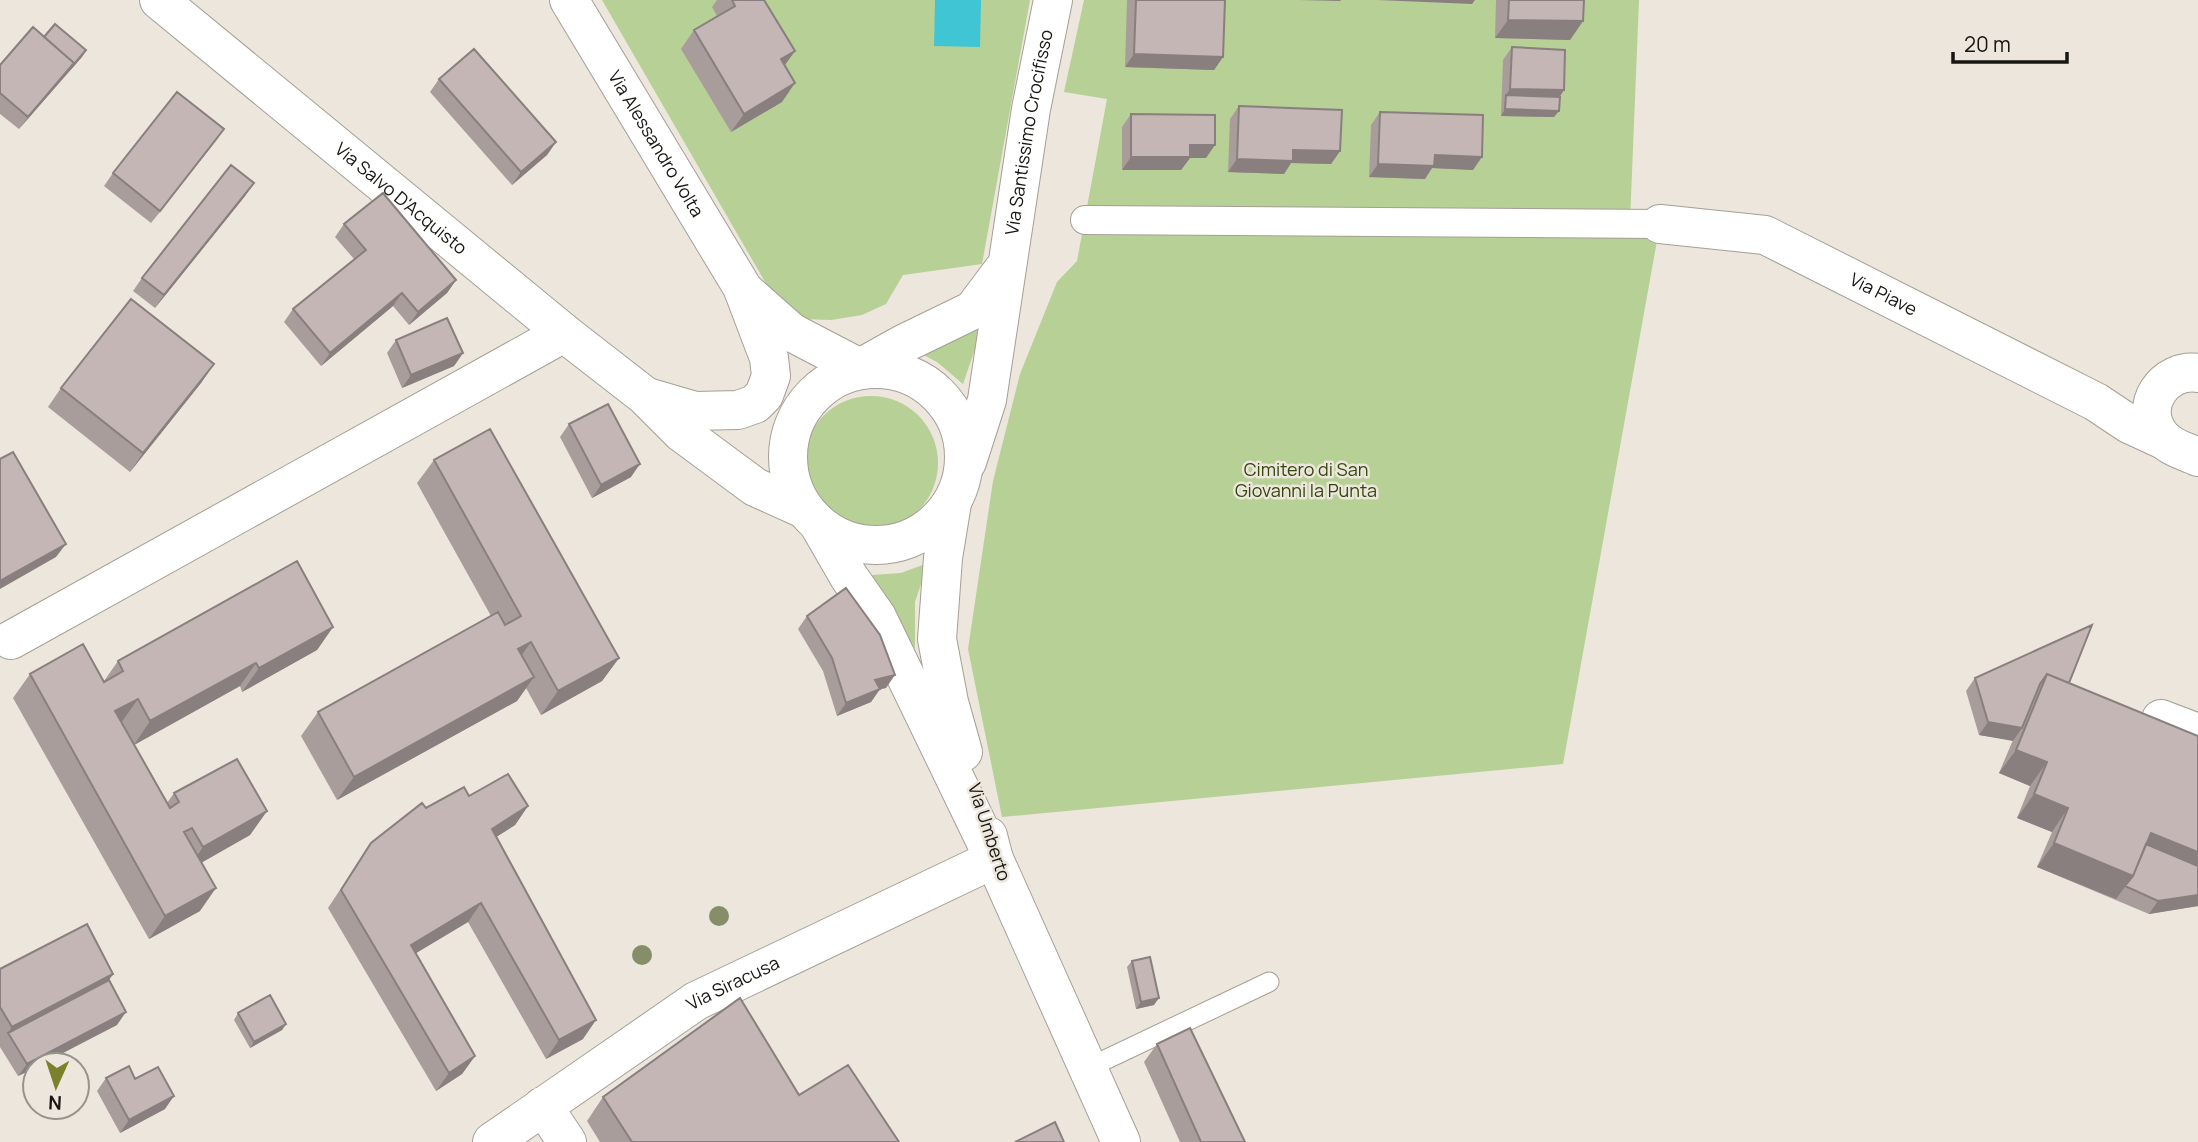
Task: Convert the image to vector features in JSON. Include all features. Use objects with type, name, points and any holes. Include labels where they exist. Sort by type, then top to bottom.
[{"type":"street","name":"Via Salvo D'Acquisto","points":[[159,0],[564,333],[645,396]]},
{"type":"street","name":"Via Alessandro Volta","points":[[569,0],[741,287]]},
{"type":"street","name":"Via Santissimo Crocifisso","points":[[957,489],[987,400],[1031,109],[1053,0]]},
{"type":"street","points":[[1085,220],[1660,224]]},
{"type":"street","name":"Via Piave","points":[[1660,224],[1765,235],[2096,402],[2129,424],[2185,449]]},
{"type":"street","points":[[645,396],[695,411],[738,410],[755,404],[764,395],[787,394],[833,380],[860,369],[903,344],[973,310],[1007,266]]},
{"type":"street","points":[[645,396],[682,433],[755,487],[812,517],[845,540],[875,545],[905,541],[932,526],[957,489],[964,447],[956,421],[941,398],[919,380],[894,371],[860,369],[791,332],[741,287]]},
{"type":"street","points":[[741,287],[769,358],[799,414],[790,434],[789,475],[849,577],[877,617],[994,859]]},
{"type":"street","points":[[11,640],[564,333]]},
{"type":"street","points":[[2096,402],[2125,401],[2184,371]]},
{"type":"street","points":[[2184,371],[2152,405],[2152,419],[2157,431],[2185,449]]},
{"type":"street","name":"Via Umberto","points":[[957,489],[943,558],[937,639],[949,702],[994,859],[1121,1142]]},
{"type":"street","points":[[2161,719],[2198,733]]},
{"type":"street","name":"Via Siracusa","points":[[492,1142],[696,1001],[994,859]]},
{"type":"street","points":[[543,1107],[567,1142]]},
{"type":"lane","points":[[1088,1068],[1269,982]]},
{"type":"green space","points":[[602,0],[1030,0],[982,264],[903,275],[886,304],[862,315],[831,320],[802,319],[768,287]]},
{"type":"green space","name":"Cimitero di San Giovanni la Punta","points":[[1084,0],[1639,0],[1630,222],[1660,224],[1563,764],[1002,817],[968,649],[993,481],[1020,374],[1057,282],[1077,261],[1107,99],[1064,92]]},
{"type":"green space","points":[[985,320],[963,384],[937,362],[920,353]]},
{"type":"green space","points":[[871,396],[897,401],[918,416],[933,437],[938,463],[933,489],[918,510],[897,525],[871,530],[845,525],[824,510],[809,489],[804,463],[809,437],[824,416],[845,401]]},
{"type":"green space","points":[[928,563],[915,602],[915,649],[872,575],[901,573]]},
{"type":"water","points":[[935,0],[981,0],[980,47],[934,46]]},
{"type":"building","points":[[732,0],[764,0],[795,51],[781,59],[795,83],[744,114],[694,30],[735,6]]},
{"type":"building","points":[[1136,0],[1225,0],[1223,57],[1134,54]]},
{"type":"building","points":[[1509,0],[1584,0],[1583,21],[1508,20]]},
{"type":"building","points":[[55,24],[86,50],[70,69],[74,63],[44,37]]},
{"type":"building","points":[[33,27],[74,63],[28,117],[0,93],[0,65]]},
{"type":"building","points":[[1512,47],[1565,50],[1564,90],[1510,89]]},
{"type":"building","points":[[474,49],[556,142],[521,172],[439,79]]},
{"type":"building","points":[[177,92],[224,129],[160,211],[113,173]]},
{"type":"building","points":[[1506,95],[1560,97],[1559,111],[1505,109]]},
{"type":"building","points":[[1239,106],[1342,110],[1340,151],[1293,150],[1293,161],[1237,159]]},
{"type":"building","points":[[1380,112],[1483,115],[1482,157],[1435,155],[1434,166],[1378,164]]},
{"type":"building","points":[[1131,114],[1215,115],[1215,145],[1190,145],[1190,157],[1131,157]]},
{"type":"building","points":[[231,165],[254,183],[164,295],[142,278]]},
{"type":"building","points":[[383,193],[456,280],[418,312],[402,293],[330,353],[293,309],[366,250],[344,224]]},
{"type":"building","points":[[131,299],[214,364],[143,453],[61,388]]},
{"type":"building","points":[[447,318],[463,353],[411,375],[396,340]]},
{"type":"building","points":[[608,404],[640,464],[601,485],[569,424]]},
{"type":"building","points":[[490,429],[619,658],[558,691],[531,642],[518,649],[534,677],[354,777],[318,712],[498,612],[505,625],[521,616],[434,460]]},
{"type":"building","points":[[13,452],[66,544],[0,581],[0,459]]},
{"type":"building","points":[[297,561],[333,627],[259,668],[256,663],[150,721],[138,699],[115,711],[170,808],[179,802],[174,793],[237,759],[267,811],[203,847],[192,828],[184,832],[216,888],[165,916],[30,674],[83,644],[104,682],[123,671],[118,661]]},
{"type":"building","points":[[846,588],[880,635],[895,675],[875,680],[880,689],[846,703],[832,658],[807,616]]},
{"type":"building","points":[[2092,625],[2069,683],[2047,674],[2040,684],[2022,728],[1988,722],[1975,678]]},
{"type":"building","points":[[2047,674],[2198,736],[2198,852],[2151,833],[2133,876],[2054,843],[2068,808],[2034,794],[2047,762],[2016,750]]},
{"type":"building","points":[[508,774],[528,806],[492,829],[596,1020],[559,1040],[481,903],[411,945],[475,1056],[449,1073],[341,890],[371,843],[422,803],[426,808],[464,787],[469,796]]},
{"type":"building","points":[[2146,844],[2198,866],[2198,895],[2158,901],[2125,886],[2133,876]]},
{"type":"building","points":[[87,924],[113,974],[12,1027],[0,1007],[0,969]]},
{"type":"building","points":[[1150,957],[1159,998],[1141,1002],[1132,961]]},
{"type":"building","points":[[109,980],[126,1012],[52,1051],[21,1051],[21,1054],[8,1033]]},
{"type":"building","points":[[270,995],[286,1024],[254,1042],[238,1013]]},
{"type":"building","points":[[740,998],[799,1095],[848,1065],[899,1142],[632,1142],[603,1097]]},
{"type":"building","points":[[1190,1028],[1245,1142],[1201,1142],[1157,1044]]},
{"type":"building","points":[[129,1066],[135,1079],[158,1067],[174,1096],[129,1120],[106,1078]]},
{"type":"building","points":[[1055,1122],[1064,1142],[1015,1142]]}]
